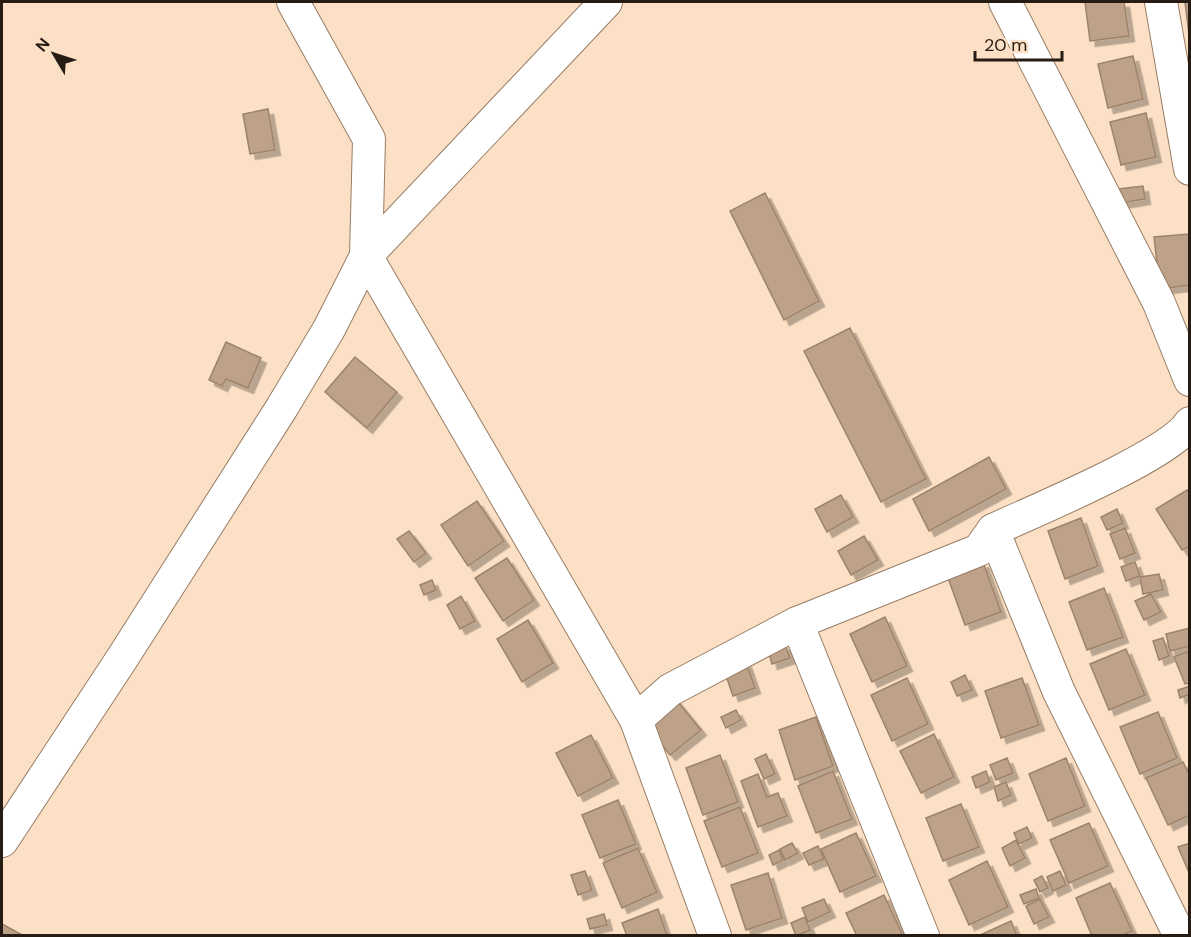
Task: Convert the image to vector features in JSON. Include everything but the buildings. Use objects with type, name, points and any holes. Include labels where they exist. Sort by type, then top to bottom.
[{"type":"street","points":[[293,2],[369,139],[366,256],[636,720],[715,936]]},
{"type":"street","points":[[2,841],[123,657],[207,521],[281,409],[328,329],[366,256],[606,2]]},
{"type":"street","points":[[1005,2],[1159,303],[1190,380]]},
{"type":"street","points":[[1161,2],[1190,169]]},
{"type":"street","points":[[636,720],[670,690],[797,623],[979,550],[993,530],[1151,455],[1184,432],[1190,423]]},
{"type":"street","points":[[993,530],[1059,692],[1180,936]]},
{"type":"street","points":[[797,623],[923,936]]}]
